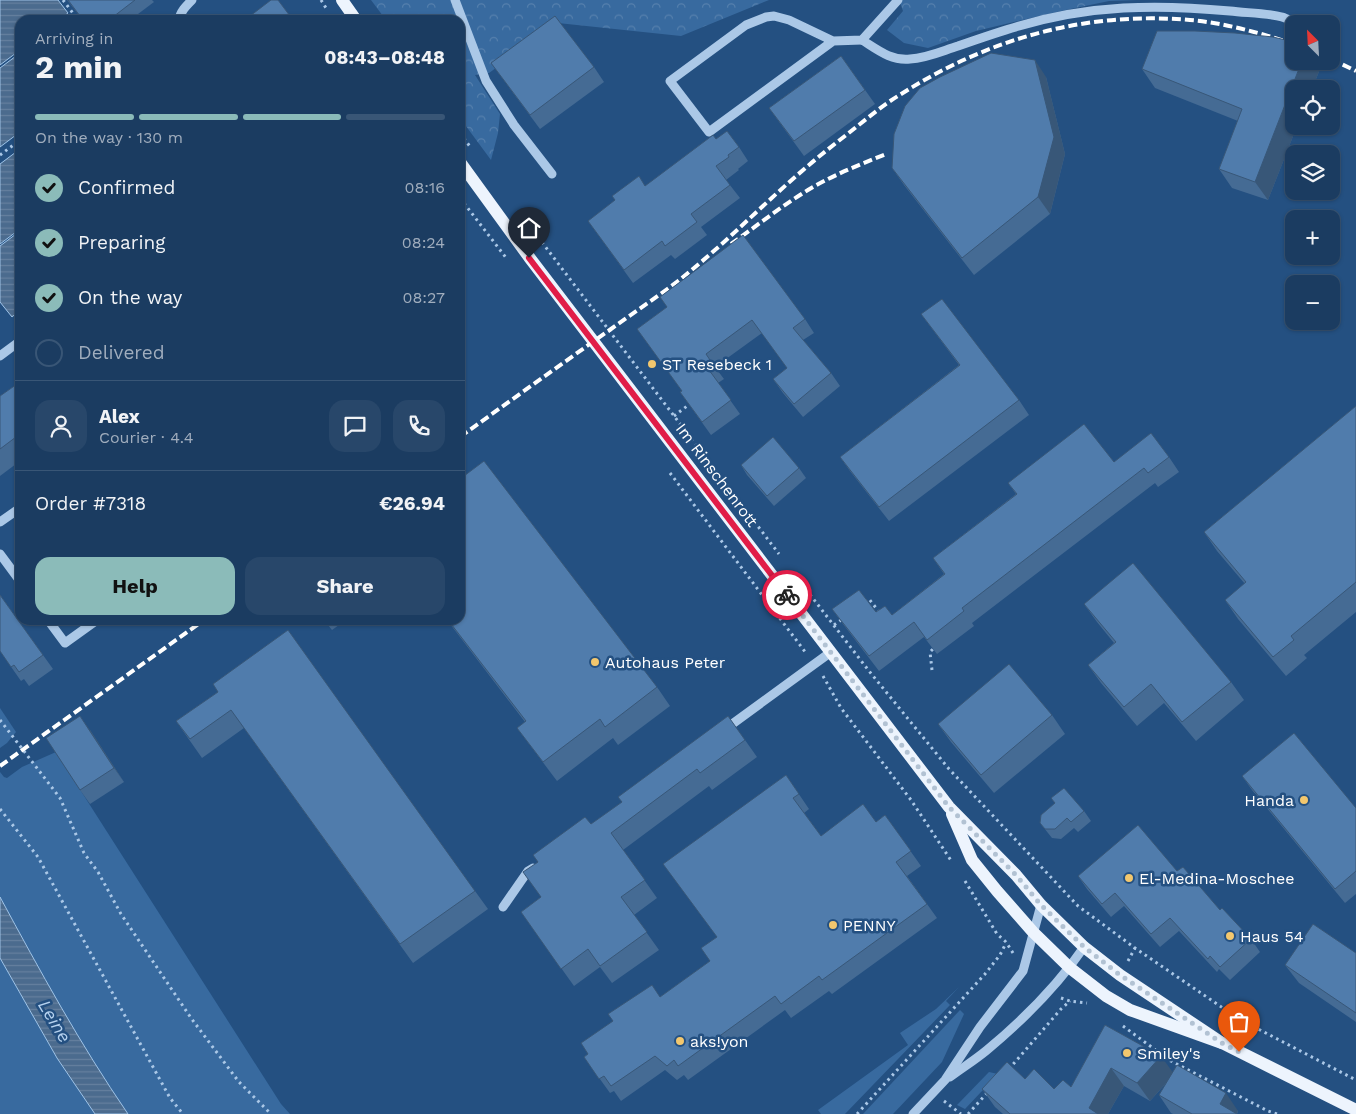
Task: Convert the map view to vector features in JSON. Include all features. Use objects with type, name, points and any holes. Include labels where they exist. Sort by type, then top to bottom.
[{"type":"main road","points":[[342,0],[352,15]]},
{"type":"main road","name":"Im Rinschenrott","points":[[465,169],[529,258],[949,807],[1016,875],[1041,905],[1084,947],[1120,975],[1222,1043]]},
{"type":"main road","name":"Im Rinschenrott","points":[[949,807],[972,860],[1034,932],[1070,968],[1106,996],[1130,1010],[1222,1043]]},
{"type":"main road","points":[[1222,1043],[1356,1110]]},
{"type":"street","points":[[180,15],[192,0]]},
{"type":"street","points":[[455,0],[461,15]]},
{"type":"street","points":[[862,40],[898,0]]},
{"type":"street","points":[[834,41],[709,132],[670,81],[746,25],[774,16],[788,20],[834,41],[862,40],[890,57],[900,59],[929,56],[1025,24],[1109,8],[1158,6],[1201,8],[1285,18]]},
{"type":"street","points":[[465,25],[486,81],[514,125],[552,174]]},
{"type":"street","points":[[0,356],[15,345]]},
{"type":"street","points":[[0,522],[15,512]]},
{"type":"street","points":[[0,554],[15,574]]},
{"type":"street","points":[[52,625],[65,643],[90,625]]},
{"type":"street","points":[[719,734],[831,652]]},
{"type":"street","points":[[503,907],[528,871],[544,860]]},
{"type":"street","points":[[913,1114],[945,1080],[980,1027],[1023,971],[1041,905]]},
{"type":"street","points":[[945,1080],[986,1050],[1038,1003],[1070,968],[1084,947]]},
{"type":"path","points":[[63,0],[74,15]]},
{"type":"path","points":[[465,140],[472,149]]},
{"type":"path","points":[[0,155],[15,144]]},
{"type":"path","points":[[465,204],[508,260]]},
{"type":"path","points":[[537,236],[784,560]]},
{"type":"path","points":[[674,416],[691,403]]},
{"type":"path","points":[[667,469],[815,665],[841,708],[911,800],[953,863]]},
{"type":"path","points":[[795,575],[949,770],[1078,906],[1135,948],[1240,1019],[1356,1080]]},
{"type":"path","points":[[862,604],[870,598],[886,620]]},
{"type":"path","points":[[834,625],[848,615]]},
{"type":"path","points":[[932,670],[930,652],[933,649]]},
{"type":"path","points":[[0,720],[60,798],[84,853],[98,872],[121,914],[191,1018],[239,1082],[271,1114]]},
{"type":"path","points":[[0,809],[38,856],[170,1098],[183,1114]]},
{"type":"path","points":[[857,1114],[985,974],[1000,955],[1006,942],[998,934],[963,878]]},
{"type":"path","points":[[1005,1072],[1070,1001]]},
{"type":"path","points":[[1122,1025],[1169,1060],[1277,1114]]},
{"type":"path","points":[[968,1114],[993,1086]]},
{"type":"path","points":[[933,1093],[961,1114]]},
{"type":"green space","points":[[371,0],[769,0],[681,36],[558,23],[489,73],[475,75],[500,114],[498,133],[491,160],[465,125],[465,15],[382,15]]},
{"type":"green space","points":[[899,0],[1137,0],[1109,1],[1061,11],[976,31],[928,48],[904,43],[887,30],[903,11]]},
{"type":"green space","points":[[0,708],[16,732],[0,748]]},
{"type":"green space","points":[[56,752],[281,1104],[290,1114],[128,1114],[102,1076],[54,997],[0,897],[0,772],[7,778],[22,767]]},
{"type":"green space","points":[[0,958],[57,1058],[95,1114],[0,1114]]},
{"type":"green space","points":[[959,987],[946,1001],[950,1005],[845,1114],[821,1114],[818,1110],[908,1045],[900,1033],[936,1009]]},
{"type":"green space","points":[[960,1010],[964,1014],[942,1062],[893,1114],[863,1114]]},
{"type":"green space","points":[[989,1072],[998,1074],[965,1109],[957,1105]]},
{"type":"water","points":[[0,0],[58,0],[68,13],[65,15],[15,15],[15,54],[0,65]]},
{"type":"water","points":[[15,57],[15,136],[0,147],[0,68]]},
{"type":"water","points":[[15,153],[15,233],[0,244],[0,164]]},
{"type":"water","points":[[15,235],[15,314],[12,317],[0,302],[0,246]]},
{"type":"water","name":"Leine","points":[[0,897],[45,980],[110,1088],[128,1114],[95,1114],[57,1058],[0,958]]},
{"type":"building","points":[[68,0],[135,0],[116,15],[79,15]]},
{"type":"building","points":[[271,0],[278,0],[289,15],[251,15]]},
{"type":"building","points":[[555,16],[594,67],[530,115],[491,63]]},
{"type":"building","points":[[1157,31],[1235,33],[1285,40],[1285,70],[1299,70],[1295,80],[1285,80],[1285,105],[1255,182],[1219,169],[1242,109],[1142,69]]},
{"type":"building","points":[[991,53],[1035,60],[1054,137],[1038,197],[962,258],[892,168],[894,134],[905,106],[920,88]]},
{"type":"building","points":[[841,56],[865,90],[794,141],[769,108]]},
{"type":"building","points":[[727,131],[739,147],[716,166],[730,185],[691,214],[697,222],[665,246],[662,241],[624,270],[588,221],[615,200],[612,196],[639,176],[645,186],[713,135],[716,139]]},
{"type":"building","points":[[743,235],[805,319],[793,328],[831,373],[794,404],[773,379],[787,368],[752,320],[706,354],[714,366],[709,370],[731,400],[702,422],[637,329],[667,307],[660,297]]},
{"type":"building","points":[[942,299],[1019,400],[879,507],[840,457],[960,365],[921,314]]},
{"type":"building","points":[[15,386],[15,438],[0,449],[0,396]]},
{"type":"building","points":[[1356,406],[1356,582],[1291,636],[1294,640],[1273,657],[1225,600],[1246,582],[1204,532]]},
{"type":"building","points":[[1084,424],[1114,462],[1151,433],[1169,457],[1148,473],[1144,468],[962,608],[964,611],[927,640],[914,622],[869,656],[832,609],[859,590],[876,612],[885,606],[892,615],[945,574],[933,558],[1017,494],[1008,483]]},
{"type":"building","points":[[773,437],[799,468],[767,496],[741,465]]},
{"type":"building","name":"Autohaus Peter","points":[[484,461],[657,687],[605,727],[600,719],[543,762],[517,728],[526,721],[452,625],[465,625],[465,475]]},
{"type":"building","points":[[1133,563],[1231,682],[1182,722],[1151,684],[1124,707],[1088,665],[1116,642],[1084,604]]},
{"type":"building","points":[[0,595],[15,616],[15,625],[22,625],[43,655],[19,672],[14,665],[11,667],[0,651]]},
{"type":"building","points":[[288,630],[475,891],[400,944],[231,710],[190,739],[176,721],[218,692],[213,684]]},
{"type":"building","points":[[1009,664],[1052,715],[981,775],[938,724]]},
{"type":"building","points":[[80,716],[114,768],[80,790],[46,738]]},
{"type":"building","points":[[728,716],[745,740],[700,773],[697,769],[611,833],[645,880],[621,897],[647,932],[600,966],[588,949],[561,969],[521,912],[541,897],[523,872],[538,862],[533,855],[585,817],[591,824],[622,802],[618,797]]},
{"type":"building","points":[[1294,733],[1356,808],[1356,871],[1335,889],[1242,776]]},
{"type":"building","points":[[786,775],[799,794],[793,798],[821,836],[863,804],[876,822],[885,815],[911,851],[896,862],[927,904],[822,980],[819,976],[781,1004],[775,996],[678,1066],[674,1060],[667,1066],[655,1056],[611,1086],[604,1076],[599,1079],[584,1057],[588,1054],[581,1043],[613,1021],[608,1014],[652,985],[660,997],[710,961],[701,948],[717,937],[663,864]]},
{"type":"building","points":[[1064,788],[1084,811],[1071,822],[1067,818],[1055,829],[1045,829],[1040,823],[1041,815],[1055,803],[1051,798]]},
{"type":"building","points":[[1138,825],[1177,871],[1183,867],[1220,910],[1222,908],[1251,939],[1220,967],[1210,956],[1208,959],[1170,918],[1151,934],[1115,893],[1102,904],[1078,876]]},
{"type":"building","points":[[1313,924],[1356,953],[1356,1013],[1285,965]]},
{"type":"building","points":[[1105,1025],[1161,1056],[1137,1083],[1111,1068],[1089,1108],[1098,1114],[1010,1114],[982,1089],[1007,1062],[1025,1079],[1034,1069],[1054,1089],[1063,1080],[1071,1087]]},
{"type":"building","points":[[1177,1065],[1226,1093],[1220,1104],[1237,1114],[1192,1114],[1159,1095]]},
{"type":"railway","points":[[465,433],[678,281],[712,253],[809,165],[881,107],[932,76],[966,59],[1038,33],[1074,25],[1112,20],[1151,18],[1203,21],[1242,29],[1285,41]]},
{"type":"railway","points":[[1340,63],[1356,71]]},
{"type":"railway","points":[[731,244],[781,207],[813,187],[840,173],[886,154]]},
{"type":"railway","points":[[0,766],[197,625]]},
{"type":"way so far","points":[[787,595],[949,807],[1016,875],[1041,905],[1084,947],[1120,975],[1222,1043],[1239,1052]]},
{"type":"place","name":"ST Resebeck 1","points":[[652,364]]},
{"type":"place","name":"Autohaus Peter","points":[[595,662]]},
{"type":"place","name":"Handa","points":[[1304,800]]},
{"type":"place","name":"El-Medina-Moschee","points":[[1129,878]]},
{"type":"place","name":"PENNY","points":[[833,925]]},
{"type":"place","name":"Haus 54","points":[[1230,936]]},
{"type":"place","name":"aks!yon","points":[[680,1041]]},
{"type":"place","name":"Smiley's","points":[[1127,1053]]},
{"type":"route","points":[[529,258],[787,595]]}]
